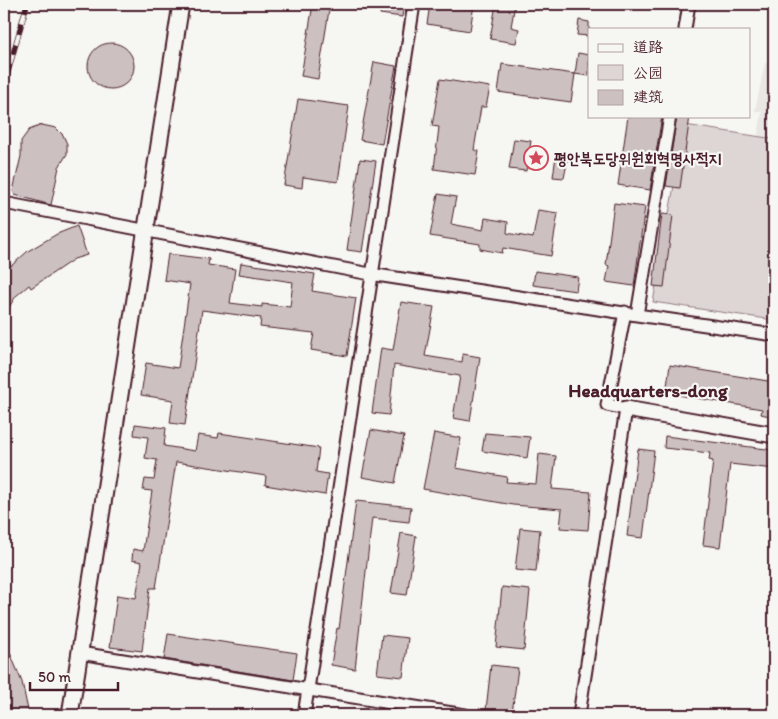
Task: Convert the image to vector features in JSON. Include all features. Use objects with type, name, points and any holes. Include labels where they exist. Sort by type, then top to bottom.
[{"type":"street","points":[[70,715],[181,4]]},
{"type":"street","points":[[304,715],[370,274],[414,4]]},
{"type":"street","points":[[685,28],[689,4]]},
{"type":"street","points":[[637,314],[670,118]]},
{"type":"street","points":[[4,203],[370,274],[774,335]]},
{"type":"street","points":[[625,312],[608,405],[774,435]]},
{"type":"street","points":[[579,715],[626,409]]},
{"type":"street","points":[[80,653],[465,715]]},
{"type":"shaded area","points":[[765,63],[774,65],[774,139],[758,136],[762,112],[755,111]]},
{"type":"green space","points":[[685,125],[774,139],[774,320],[653,302]]},
{"type":"building","points":[[313,4],[330,4],[318,79],[301,76]]},
{"type":"building","points":[[381,4],[404,4],[402,17],[380,14]]},
{"type":"building","points":[[430,4],[474,4],[470,31],[427,24]]},
{"type":"building","points":[[496,4],[515,4],[511,27],[519,29],[516,43],[490,39]]},
{"type":"building","points":[[579,20],[589,22],[588,36],[577,35]]},
{"type":"building","points":[[116,43],[128,49],[133,57],[133,75],[128,83],[120,88],[106,89],[94,83],[89,75],[88,61],[94,49],[102,44]]},
{"type":"building","points":[[578,53],[588,55],[588,76],[575,74]]},
{"type":"building","points":[[374,62],[396,66],[382,144],[360,140]]},
{"type":"building","points":[[502,64],[575,74],[571,102],[498,92]]},
{"type":"building","points":[[440,79],[490,87],[486,107],[481,107],[474,150],[479,151],[475,175],[434,169],[439,127],[432,126]]},
{"type":"building","points":[[298,99],[349,106],[338,182],[303,177],[302,188],[284,185]]},
{"type":"building","points":[[628,118],[662,118],[650,190],[618,185]]},
{"type":"building","points":[[677,118],[690,118],[680,188],[666,186]]},
{"type":"building","points":[[42,125],[56,128],[63,135],[67,144],[67,154],[59,167],[51,205],[15,195],[13,191],[21,156],[21,141],[29,130]]},
{"type":"building","points":[[514,139],[531,141],[526,171],[509,169]]},
{"type":"building","points":[[556,156],[568,158],[564,178],[553,177]]},
{"type":"building","points":[[360,159],[376,161],[362,252],[347,250]]},
{"type":"building","points":[[438,194],[456,197],[451,224],[483,230],[485,218],[508,222],[507,233],[533,238],[538,210],[558,213],[551,256],[503,248],[502,253],[480,249],[480,244],[430,236]]},
{"type":"building","points":[[614,203],[645,207],[634,286],[606,282],[609,266],[606,265]]},
{"type":"building","points":[[662,214],[673,215],[664,287],[653,286]]},
{"type":"building","points":[[77,226],[87,255],[74,259],[31,288],[29,285],[16,296],[4,315],[4,268],[9,263],[11,266],[28,251],[57,234]]},
{"type":"building","points":[[168,254],[209,259],[208,265],[235,269],[230,303],[262,307],[262,304],[290,307],[293,282],[239,274],[241,263],[315,274],[312,291],[356,298],[347,356],[311,350],[314,333],[260,327],[261,318],[202,310],[185,425],[170,423],[173,400],[141,395],[146,363],[178,368],[190,284],[164,280]]},
{"type":"building","points":[[535,271],[578,277],[576,291],[533,285]]},
{"type":"building","points":[[401,302],[434,307],[425,356],[462,362],[463,354],[480,357],[470,421],[453,418],[460,376],[394,365],[389,415],[372,413],[381,348],[393,350]]},
{"type":"building","points":[[670,365],[774,382],[774,417],[761,414],[762,409],[666,393]]},
{"type":"building","points":[[135,424],[166,428],[164,446],[195,451],[198,435],[218,438],[219,433],[319,448],[316,472],[328,474],[325,495],[265,485],[266,476],[176,462],[156,588],[150,588],[142,651],[110,647],[117,595],[136,598],[142,562],[132,560],[133,549],[143,551],[152,491],[143,490],[145,479],[154,480],[157,460],[145,458],[148,437],[134,435]]},
{"type":"building","points":[[371,430],[404,436],[395,483],[362,477]]},
{"type":"building","points":[[434,433],[461,438],[456,468],[507,477],[506,482],[536,484],[539,454],[556,456],[552,489],[591,492],[588,530],[560,528],[562,509],[513,505],[423,489]]},
{"type":"building","points":[[485,433],[530,437],[527,458],[482,451]]},
{"type":"building","points":[[665,436],[774,450],[774,469],[730,464],[720,547],[703,545],[713,461],[709,460],[710,453],[664,448]]},
{"type":"building","points":[[638,449],[654,451],[643,538],[627,536]]},
{"type":"building","points":[[356,501],[411,507],[409,522],[372,518],[355,669],[331,665],[337,628],[339,629]]},
{"type":"building","points":[[520,528],[540,530],[536,572],[515,570]]},
{"type":"building","points":[[401,533],[416,536],[407,595],[391,593]]},
{"type":"building","points":[[502,587],[530,590],[524,650],[496,647]]},
{"type":"building","points":[[168,634],[297,653],[293,680],[164,659]]},
{"type":"building","points":[[382,635],[408,638],[403,677],[377,674]]},
{"type":"building","points":[[4,638],[22,682],[29,715],[4,715]]},
{"type":"building","points":[[491,665],[518,668],[512,713],[486,710]]},
{"type":"railway","points":[[4,86],[27,4]]},
{"type":"place","name":"평안북도당위원회혁명사적지","points":[[536,158]]},
{"type":"district","name":"Headquarters-dong","points":[[648,390]]}]
